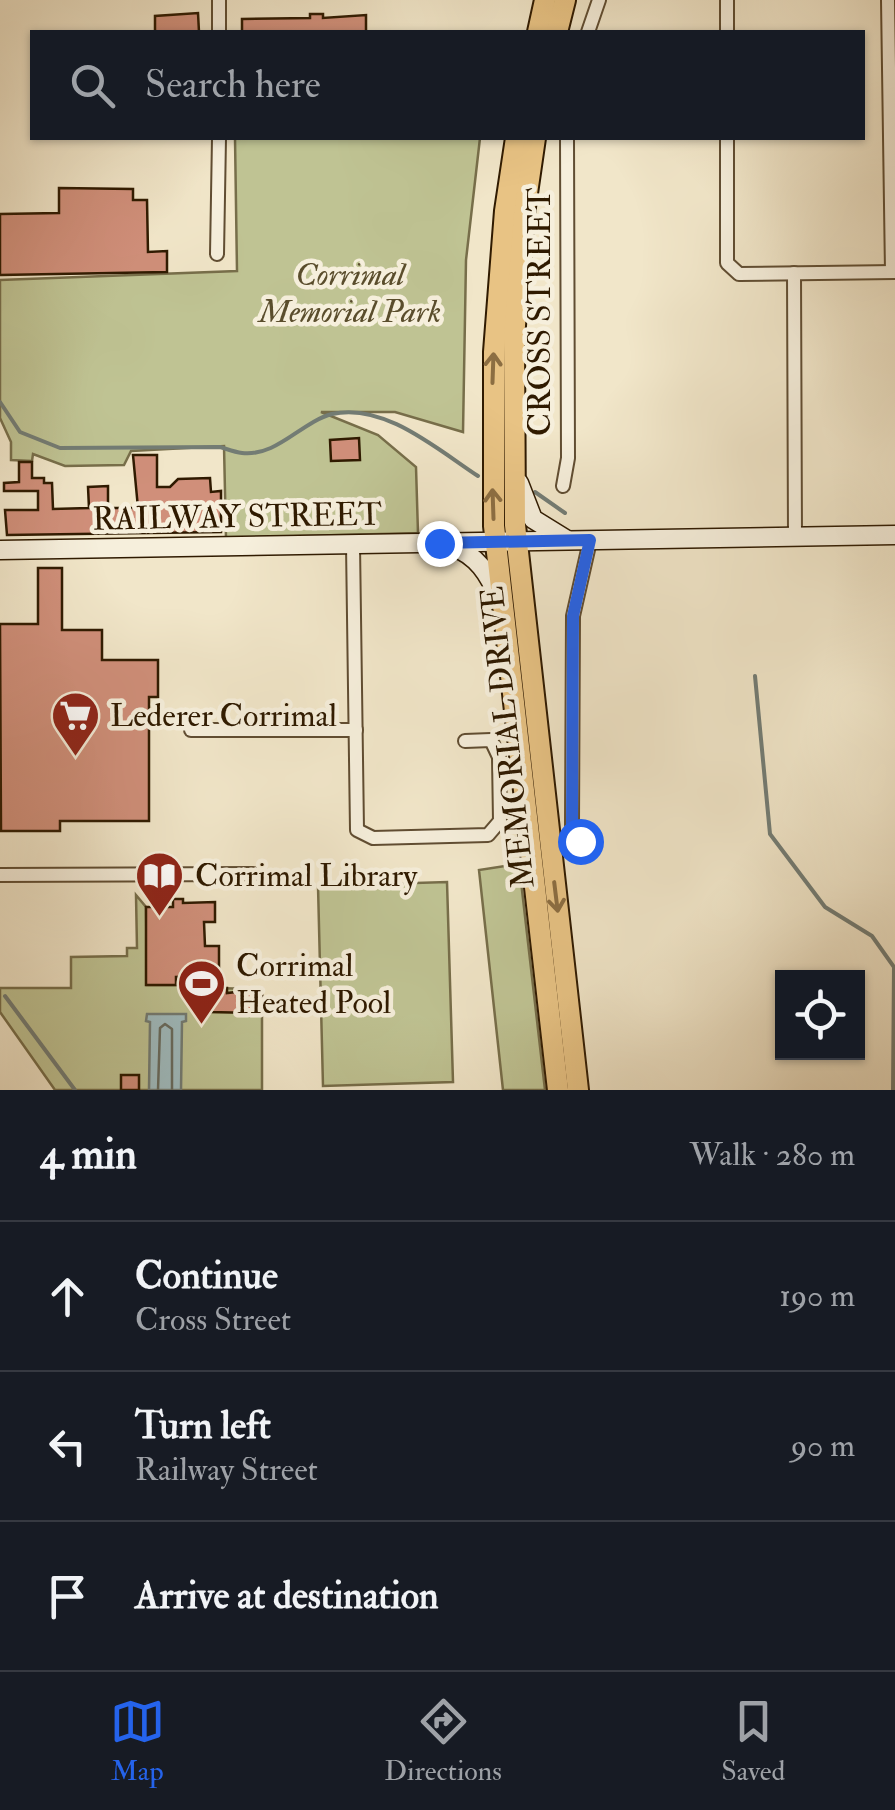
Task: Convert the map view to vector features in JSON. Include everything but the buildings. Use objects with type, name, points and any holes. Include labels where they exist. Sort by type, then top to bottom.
[{"type":"main road","points":[[538,30],[545,0]]},
{"type":"main road","points":[[558,30],[565,0]]},
{"type":"main road","name":"MEMORIAL DRIVE","points":[[516,140],[505,211],[494,352],[492,465],[506,542],[578,1090]]},
{"type":"main road","name":"MEMORIAL DRIVE","points":[[535,140],[517,283],[503,608],[558,1090]]},
{"type":"main road","points":[[512,448],[532,519],[568,541]]},
{"type":"main road","name":"RAILWAY STREET","points":[[0,550],[895,534]]},
{"type":"main road","points":[[439,543],[462,550],[476,560],[492,582],[503,608]]},
{"type":"street","points":[[219,0],[219,30]]},
{"type":"street","points":[[589,30],[598,0]]},
{"type":"street","points":[[727,0],[727,30]]},
{"type":"street","points":[[727,140],[727,264],[739,274],[894,272],[888,0]]},
{"type":"street","points":[[218,254],[220,140]]},
{"type":"street","name":"CROSS STREET","points":[[563,486],[568,458],[567,140]]},
{"type":"street","points":[[794,273],[795,536]]},
{"type":"street","points":[[580,841],[572,825],[573,616],[590,540]]},
{"type":"street","points":[[353,545],[357,830],[372,838],[488,835],[500,821],[500,758],[491,740],[465,742]]},
{"type":"street","points":[[191,730],[356,730]]},
{"type":"street","points":[[0,875],[253,874]]},
{"type":"green space","name":"Corrimal Memorial Park","points":[[235,140],[480,140],[466,260],[463,432],[395,412],[321,412],[378,435],[416,467],[418,533],[226,538],[224,446],[131,451],[124,465],[65,466],[33,454],[32,461],[11,460],[11,442],[0,418],[0,280],[237,271]]},
{"type":"green space","points":[[519,864],[545,1090],[503,1090],[479,870]]},
{"type":"green space","points":[[447,882],[453,1082],[323,1086],[318,886]]},
{"type":"green space","points":[[136,895],[146,907],[147,985],[176,985],[176,977],[212,976],[212,988],[262,989],[262,1090],[55,1090],[0,1012],[0,988],[71,988],[71,957],[127,956],[127,948],[137,948]]},
{"type":"water","points":[[147,1014],[186,1014],[186,1021],[182,1022],[181,1090],[149,1090]]},
{"type":"waterway","points":[[0,402],[20,432],[60,448],[220,447],[255,453],[278,445],[321,418],[352,412],[390,421],[478,476]]},
{"type":"waterway","points":[[535,492],[565,513]]},
{"type":"waterway","points":[[755,676],[770,834],[825,907],[872,936],[894,967],[893,1090]]},
{"type":"waterway","points":[[5,996],[75,1090]]},
{"type":"place","name":"Lederer Corrimal","points":[[75,758]]},
{"type":"place","name":"Corrimal Library","points":[[160,918]]},
{"type":"place","name":"Corrimal Heated Pool","points":[[201,1026]]},
{"type":"route","points":[[439,543],[590,540],[573,616],[572,825],[580,841]]}]
